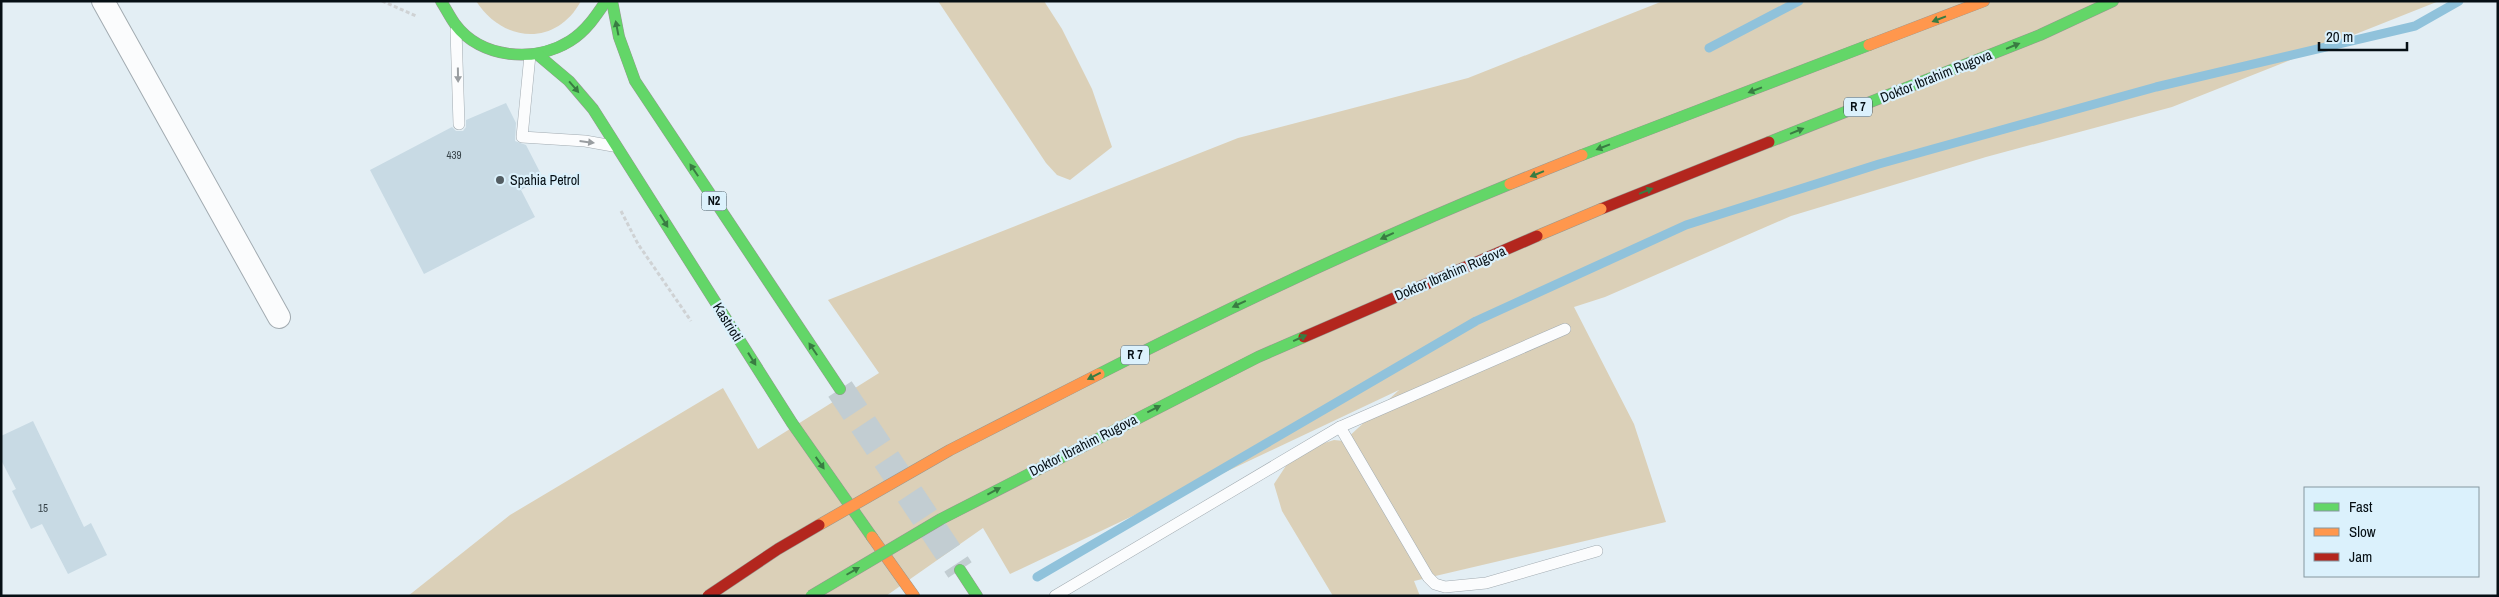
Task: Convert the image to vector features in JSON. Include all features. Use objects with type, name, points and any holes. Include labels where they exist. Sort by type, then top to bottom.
[{"type":"highway","points":[[441,1],[456,26],[472,39],[490,49],[510,54],[534,55],[561,48],[582,34],[599,16],[606,1]]},
{"type":"highway","name":"N2","points":[[612,1],[619,37],[634,81],[840,389]]},
{"type":"highway","name":"R 7","points":[[708,596],[778,549],[950,450],[1220,312],[1422,220],[1582,155],[1984,1]]},
{"type":"highway","name":"Doktor Ibrahim Rugova","points":[[811,596],[949,514],[1258,357],[1404,292],[1601,209],[2040,35],[2113,1]]},
{"type":"highway","name":"Kastrioti","points":[[534,55],[569,81],[593,109],[792,423],[914,596]]},
{"type":"highway","points":[[960,570],[978,596]]},
{"type":"street","points":[[103,1],[279,316]]},
{"type":"lane","points":[[456,26],[459,124]]},
{"type":"lane","points":[[534,55],[522,137],[585,141],[617,147]]},
{"type":"lane","points":[[1055,596],[1340,427],[1565,329]]},
{"type":"lane","points":[[1340,427],[1428,577],[1435,584],[1445,587],[1486,582],[1597,551]]},
{"type":"path","points":[[382,1],[416,17],[421,25]]},
{"type":"path","points":[[620,210],[638,244],[694,326]]},
{"type":"shaded area","points":[[476,1],[581,1],[570,16],[558,26],[544,32],[529,34],[514,32],[500,25],[487,15]]},
{"type":"shaded area","points":[[938,1],[1044,1],[1062,29],[1092,89],[1112,147],[1070,180],[1057,175],[1046,163]]},
{"type":"shaded area","points":[[1663,1],[2439,1],[2172,107],[1986,157],[1791,216],[1605,297],[1574,307],[1634,424],[1666,522],[1414,581],[1420,596],[1333,596],[1282,511],[1274,484],[1295,452],[1334,440],[1344,441],[1399,390],[1010,574],[983,528],[886,596],[408,596],[510,515],[723,388],[758,449],[879,373],[828,300],[1238,138],[1468,78]]},
{"type":"building","points":[[506,103],[516,123],[515,141],[526,145],[543,178],[521,190],[535,217],[424,274],[370,170],[452,127],[456,131],[463,131],[466,127],[466,120]]},
{"type":"building","points":[[33,421],[84,527],[91,523],[107,555],[68,574],[42,524],[31,529],[12,491],[16,489],[1,460],[1,436]]},
{"type":"waterway","points":[[1709,48],[1799,1]]},
{"type":"waterway","points":[[1037,577],[1476,321],[1686,225],[1879,164],[2156,87],[2415,26],[2459,1]]},
{"type":"tunnel","points":[[840,389],[960,570]]},
{"type":"traffic: fast","points":[[441,1],[455,24],[466,36],[479,45],[494,51],[525,55],[541,53],[570,41],[586,28],[606,1]]},
{"type":"traffic: fast","points":[[612,1],[619,37],[635,81],[840,389]]},
{"type":"traffic: fast","points":[[1769,142],[2040,35],[2113,1]]},
{"type":"traffic: fast","points":[[1582,155],[1869,45]]},
{"type":"traffic: fast","points":[[537,54],[569,81],[593,109],[792,423],[872,537]]},
{"type":"traffic: fast","points":[[1099,374],[1303,274],[1510,184]]},
{"type":"traffic: fast","points":[[811,596],[941,519],[1258,357],[1304,337]]},
{"type":"traffic: fast","points":[[960,570],[977,596]]},
{"type":"traffic: slow","points":[[1869,45],[1984,1]]},
{"type":"traffic: slow","points":[[1510,184],[1582,155]]},
{"type":"traffic: slow","points":[[1537,236],[1601,209]]},
{"type":"traffic: slow","points":[[819,525],[950,450],[1099,374]]},
{"type":"traffic: slow","points":[[872,537],[914,596]]},
{"type":"traffic: jam","points":[[1601,209],[1769,142]]},
{"type":"traffic: jam","points":[[1304,337],[1537,236]]},
{"type":"traffic: jam","points":[[708,596],[778,549],[819,525]]},
{"type":"place","name":"Spahia Petrol","points":[[500,180]]}]
